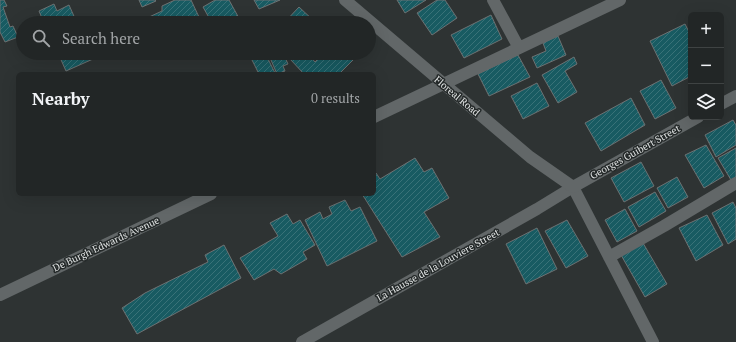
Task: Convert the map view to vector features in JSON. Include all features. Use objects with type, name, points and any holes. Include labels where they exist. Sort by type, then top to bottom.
[{"type":"street","name":"Floreal Road","points":[[344,0],[363,16]]},
{"type":"street","points":[[493,0],[519,48]]},
{"type":"street","points":[[376,115],[620,0]]},
{"type":"street","name":"Floreal Road","points":[[376,27],[530,157],[573,187]]},
{"type":"street","points":[[724,102],[736,96]]},
{"type":"street","name":"Georges Guibert Street","points":[[573,187],[693,120]]},
{"type":"street","points":[[608,257],[736,183]]},
{"type":"street","points":[[573,187],[653,342]]},
{"type":"street","name":"La Hausse de la Louviere Street","points":[[302,342],[537,209],[573,187]]},
{"type":"street","name":"De Burgh Edwards Avenue","points":[[0,295],[207,196]]},
{"type":"building","points":[[0,0],[4,0],[7,6],[3,7],[10,27],[13,26],[16,33],[16,38],[5,42],[0,32]]},
{"type":"building","points":[[139,0],[155,0],[156,1],[142,7]]},
{"type":"building","points":[[175,0],[191,0],[199,16],[151,16],[162,11],[162,6]]},
{"type":"building","points":[[215,0],[229,0],[238,16],[208,16],[203,7]]},
{"type":"building","points":[[254,0],[280,0],[259,9]]},
{"type":"building","points":[[397,0],[426,0],[405,13]]},
{"type":"building","points":[[437,0],[445,0],[457,18],[432,35],[417,13]]},
{"type":"building","points":[[54,4],[57,11],[69,5],[74,16],[41,16],[39,11]]},
{"type":"building","points":[[299,7],[309,16],[291,16]]},
{"type":"building","points":[[491,15],[502,39],[464,58],[451,35]]},
{"type":"building","points":[[685,24],[688,30],[688,78],[672,86],[650,41]]},
{"type":"building","points":[[558,36],[566,55],[537,68],[532,57],[546,51],[543,43]]},
{"type":"building","points":[[518,55],[530,77],[489,96],[478,74]]},
{"type":"building","points":[[574,57],[577,64],[565,71],[577,92],[558,103],[542,75]]},
{"type":"building","points":[[61,60],[91,60],[66,71]]},
{"type":"building","points":[[252,60],[268,60],[274,72],[258,72]]},
{"type":"building","points":[[271,60],[286,60],[288,64],[283,66],[285,71],[276,72]]},
{"type":"building","points":[[291,60],[313,60],[315,62],[317,60],[353,60],[341,72],[302,72]]},
{"type":"building","points":[[661,80],[676,108],[655,119],[640,91]]},
{"type":"building","points":[[537,83],[549,106],[523,119],[511,96]]},
{"type":"building","points":[[631,98],[645,125],[601,151],[585,123]]},
{"type":"building","points":[[733,120],[736,125],[736,145],[716,157],[705,135]]},
{"type":"building","points":[[706,145],[724,176],[704,188],[685,155]]},
{"type":"building","points":[[736,148],[736,177],[731,180],[718,158]]},
{"type":"building","points":[[415,158],[424,172],[432,168],[449,198],[424,212],[440,237],[402,257],[363,196],[376,196],[376,173],[380,179]]},
{"type":"building","points":[[641,162],[654,186],[624,202],[611,178]]},
{"type":"building","points":[[677,177],[688,197],[668,208],[657,188]]},
{"type":"building","points":[[655,192],[666,211],[639,227],[628,207]]},
{"type":"building","points":[[345,200],[351,211],[360,207],[377,241],[327,266],[305,220],[320,212],[323,219],[332,214],[329,207]]},
{"type":"building","points":[[733,202],[736,208],[736,239],[728,244],[712,213]]},
{"type":"building","points":[[625,209],[637,231],[617,242],[605,220]]},
{"type":"building","points":[[287,214],[293,224],[300,220],[315,245],[303,252],[307,259],[281,274],[274,269],[254,280],[240,258],[278,236],[270,223]]},
{"type":"building","points":[[707,215],[723,245],[696,261],[679,228]]},
{"type":"building","points":[[567,220],[588,256],[566,268],[545,231]]},
{"type":"building","points":[[537,228],[557,269],[526,284],[506,244]]},
{"type":"building","points":[[643,243],[667,284],[645,297],[621,255]]},
{"type":"building","points":[[224,245],[241,278],[137,334],[122,308],[145,293],[208,262],[205,255]]}]
